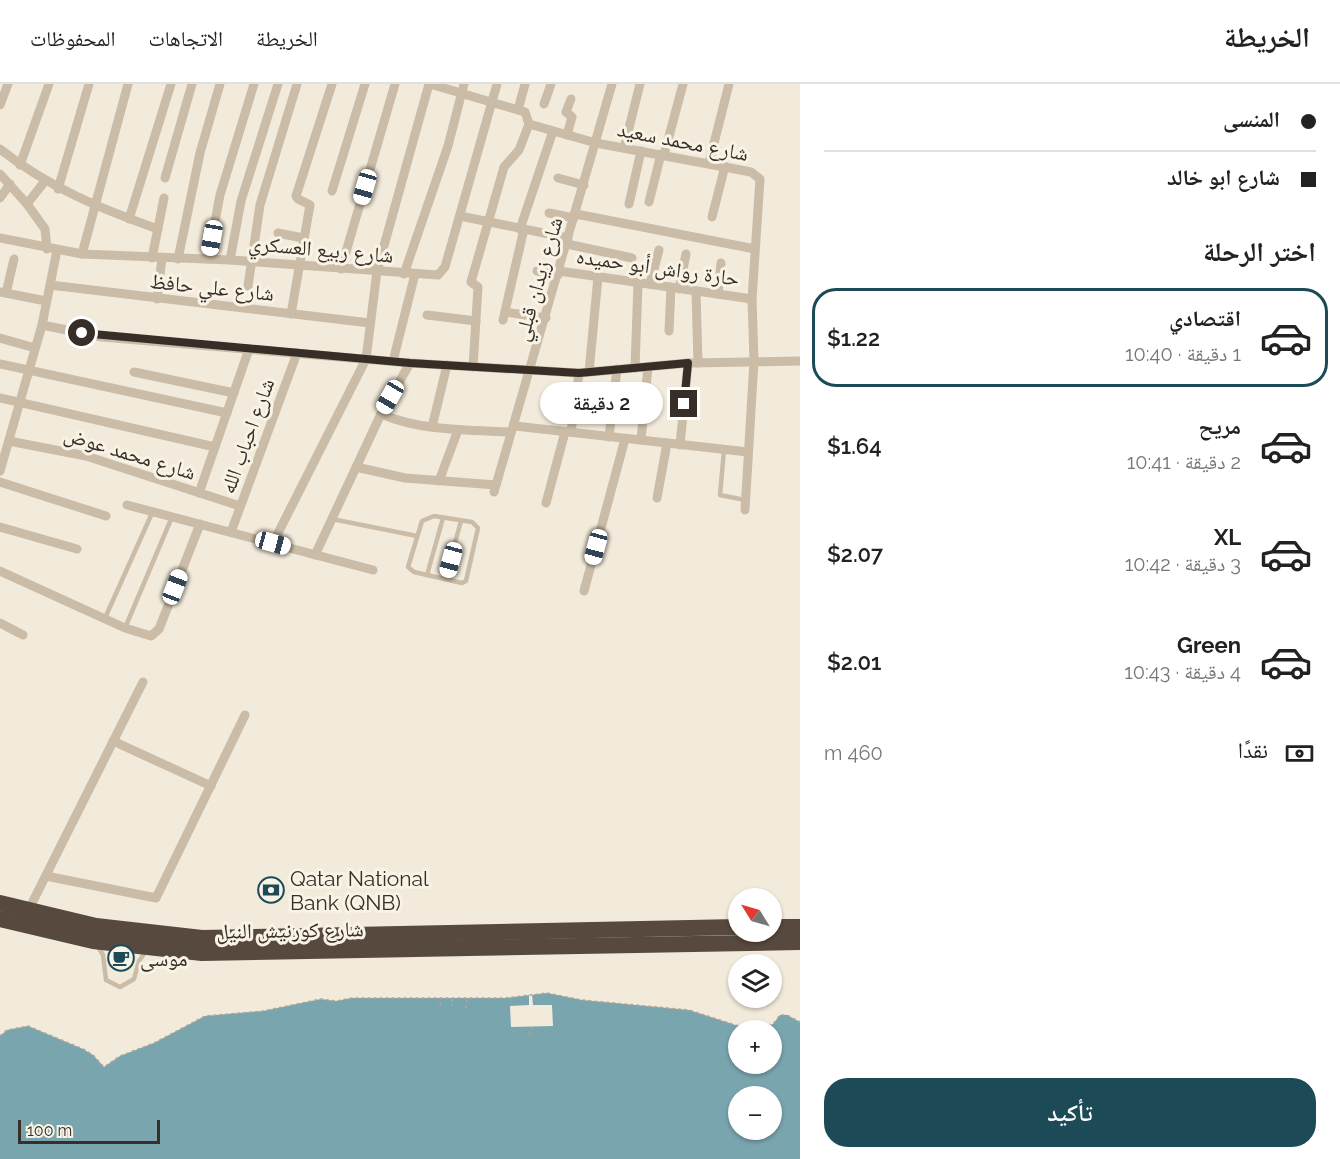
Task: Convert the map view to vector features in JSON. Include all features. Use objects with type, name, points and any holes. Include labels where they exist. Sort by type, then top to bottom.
[{"type":"highway","name":"شارع كورنيش النيل","points":[[0,903],[28,911],[128,930],[202,938],[728,927]]},
{"type":"highway","name":"شارع كورنيش النيل","points":[[0,920],[93,941],[148,949],[256,954],[800,942]]},
{"type":"highway","points":[[782,927],[800,927]]},
{"type":"street","points":[[1,99],[8,84]]},
{"type":"street","points":[[20,165],[49,84]]},
{"type":"street","points":[[58,189],[88,84]]},
{"type":"street","points":[[82,254],[93,205],[128,84]]},
{"type":"street","points":[[129,219],[171,84]]},
{"type":"street","points":[[165,178],[192,84]]},
{"type":"street","points":[[178,258],[200,153],[220,84]]},
{"type":"street","points":[[208,259],[220,195],[254,84]]},
{"type":"street","points":[[231,260],[241,201],[278,84]]},
{"type":"street","points":[[249,286],[260,205],[297,84]]},
{"type":"street","points":[[291,314],[310,204],[296,196],[332,84]]},
{"type":"street","points":[[332,191],[365,84]]},
{"type":"street","points":[[341,269],[395,84]]},
{"type":"street","points":[[273,543],[366,359],[377,272],[429,84],[462,88],[492,102],[526,113],[529,124],[519,150],[504,167],[471,282],[477,286],[473,367]]},
{"type":"street","points":[[497,84],[460,216],[522,229],[632,258]]},
{"type":"street","points":[[518,110],[525,84]]},
{"type":"street","points":[[544,104],[551,84]]},
{"type":"street","points":[[624,148],[640,84]]},
{"type":"street","points":[[649,202],[683,84]]},
{"type":"street","points":[[709,163],[729,84]]},
{"type":"street","name":"شارع زيدان قبلي","points":[[439,481],[495,489],[596,143],[609,85]]},
{"type":"street","points":[[393,361],[410,274],[448,146],[462,88]]},
{"type":"street","points":[[567,135],[572,117],[566,112],[571,99]]},
{"type":"street","name":"شارع محمد سعيد","points":[[529,124],[596,143],[751,172],[760,180],[752,299],[754,361],[745,505]]},
{"type":"street","points":[[546,318],[504,316],[522,229],[553,131]]},
{"type":"street","points":[[0,149],[20,165],[58,189],[93,205],[158,229]]},
{"type":"street","points":[[629,204],[641,151]]},
{"type":"street","points":[[712,217],[725,166]]},
{"type":"street","points":[[0,174],[10,183],[45,229],[52,250],[50,285],[42,325],[1,465]]},
{"type":"street","points":[[558,178],[584,185]]},
{"type":"street","points":[[27,204],[45,181]]},
{"type":"street","points":[[0,198],[10,183]]},
{"type":"street","points":[[157,299],[158,229],[164,198]]},
{"type":"street","points":[[549,213],[756,249]]},
{"type":"street","name":"شارع ربيع العسكري","points":[[0,238],[52,250],[82,254],[231,260],[433,275],[443,272],[460,216]]},
{"type":"street","points":[[278,233],[303,238]]},
{"type":"street","points":[[650,284],[658,250]]},
{"type":"street","points":[[669,331],[675,288],[686,254]]},
{"type":"street","points":[[14,259],[3,293],[46,301]]},
{"type":"street","points":[[718,294],[721,263]]},
{"type":"street","name":"حارة رواش أبو حميده","points":[[537,271],[598,277],[752,299]]},
{"type":"street","points":[[590,372],[598,277]]},
{"type":"street","points":[[635,368],[638,283]]},
{"type":"street","name":"شارع علي حافظ","points":[[50,285],[370,323]]},
{"type":"street","points":[[680,445],[693,363],[696,291]]},
{"type":"street","points":[[427,315],[476,321]]},
{"type":"street","points":[[42,325],[102,337],[410,363],[579,373],[693,363],[800,361]]},
{"type":"street","points":[[0,338],[35,348]]},
{"type":"street","points":[[199,493],[249,349]]},
{"type":"street","name":"شارع احباب الله","points":[[231,532],[297,353]]},
{"type":"street","points":[[315,555],[381,414],[410,363]]},
{"type":"street","points":[[0,364],[227,413]]},
{"type":"street","points":[[432,427],[447,365]]},
{"type":"street","points":[[641,440],[648,366]]},
{"type":"street","points":[[609,437],[616,369]]},
{"type":"street","points":[[134,372],[234,393]]},
{"type":"street","points":[[546,503],[568,432],[579,373]]},
{"type":"street","points":[[0,399],[215,447]]},
{"type":"street","points":[[381,414],[394,420],[458,430],[513,429],[568,432],[748,452]]},
{"type":"street","points":[[356,467],[405,478],[439,481],[458,430]]},
{"type":"street","points":[[584,591],[625,439]]},
{"type":"street","name":"شارع محمد عوض","points":[[9,441],[86,456],[240,506]]},
{"type":"street","points":[[657,498],[667,443]]},
{"type":"street","points":[[0,482],[106,516]]},
{"type":"street","points":[[127,505],[373,570]]},
{"type":"street","points":[[0,572],[125,628],[145,635],[156,634],[200,524]]},
{"type":"street","points":[[0,527],[77,549]]},
{"type":"street","points":[[0,623],[23,635]]},
{"type":"street","points":[[28,911],[143,682]]},
{"type":"street","points":[[46,876],[156,898],[245,715]]},
{"type":"street","points":[[114,741],[211,786]]},
{"type":"lane","points":[[724,450],[720,495],[745,505]]},
{"type":"lane","points":[[105,618],[153,512]]},
{"type":"lane","points":[[125,628],[172,517]]},
{"type":"lane","points":[[425,518],[461,521],[476,524],[478,528],[466,581],[462,583],[414,573],[408,567],[425,518]]},
{"type":"lane","points":[[427,575],[443,518]]},
{"type":"lane","points":[[332,519],[417,536]]},
{"type":"lane","points":[[445,579],[461,521]]},
{"type":"lane","points":[[93,941],[103,955],[106,980],[115,987],[130,984],[139,961],[148,949]]},
{"type":"path","points":[[0,1036],[7,1030],[28,1026],[83,1049],[93,1055],[104,1067],[120,1056],[154,1043],[206,1016],[263,1011],[321,999],[336,1001],[352,998],[505,998],[547,993],[582,1000],[673,1007],[728,1021]]},
{"type":"path","points":[[440,1005],[441,998]]},
{"type":"path","points":[[452,998],[452,1006]]},
{"type":"path","points":[[466,1008],[467,998]]},
{"type":"path","points":[[776,1020],[780,1016],[787,1015],[800,1022]]},
{"type":"path","points":[[529,1035],[533,1026]]},
{"type":"water","points":[[547,993],[582,1000],[689,1010],[728,1023],[728,1074],[782,1074],[782,1020],[776,1020],[780,1015],[787,1015],[800,1022],[800,1159],[0,1159],[0,1036],[7,1030],[28,1026],[83,1049],[93,1055],[104,1067],[120,1056],[154,1043],[205,1016],[263,1011],[321,999],[336,1001],[352,998],[505,998]]},
{"type":"pier","points":[[529,994],[532,994],[533,1005],[552,1005],[553,1026],[511,1027],[510,1006],[529,1005]]},
{"type":"place","name":"Qatar National Bank (QNB)","points":[[271,890]]},
{"type":"place","name":"موسى","points":[[121,958]]},
{"type":"route","points":[[82,333],[102,337],[410,363],[579,373],[688,363],[684,404]]}]
